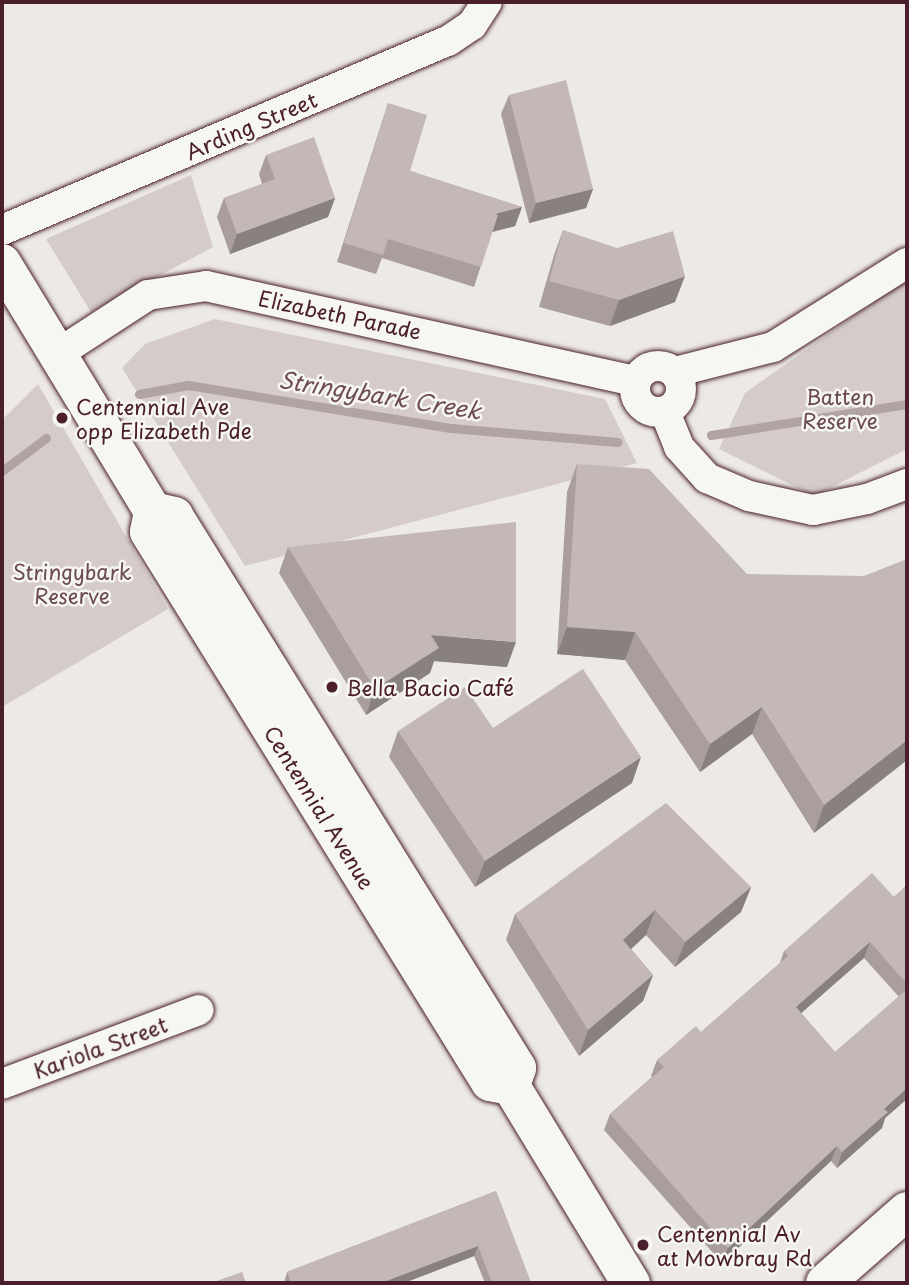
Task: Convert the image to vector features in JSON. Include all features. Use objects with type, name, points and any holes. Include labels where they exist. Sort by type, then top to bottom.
[{"type":"main road","name":"Centennial Avenue","points":[[2,263],[153,510],[174,516],[517,1068],[511,1086],[631,1283]]},
{"type":"main road","points":[[825,1283],[907,1211]]},
{"type":"street","name":"Arding Street","points":[[2,230],[448,41],[472,25],[487,2]]},
{"type":"street","points":[[675,372],[774,348],[907,263]]},
{"type":"street","name":"Elizabeth Parade","points":[[59,353],[148,295],[206,286],[635,381]]},
{"type":"street","points":[[653,366],[664,366],[675,372],[681,383],[681,395],[675,405],[665,412],[652,412],[640,406],[634,394],[635,381],[642,371],[653,366]]},
{"type":"street","points":[[665,412],[679,447],[707,478],[749,496],[814,510],[867,499],[907,484]]},
{"type":"street","name":"Kariola Street","points":[[2,1084],[199,1010]]},
{"type":"green space","points":[[191,175],[213,247],[91,312],[46,239]]},
{"type":"green space","name":"Batten Reserve","points":[[907,266],[907,449],[814,496],[719,449],[745,393],[882,296]]},
{"type":"green space","points":[[215,319],[605,399],[637,463],[245,566],[122,368],[145,344]]},
{"type":"green space","name":"Stringybark Reserve","points":[[38,384],[168,609],[2,707],[2,420]]},
{"type":"building","points":[[566,80],[593,189],[536,203],[509,95]]},
{"type":"building","points":[[388,103],[427,115],[410,171],[522,207],[495,214],[498,215],[481,267],[388,239],[383,255],[344,243]]},
{"type":"building","points":[[314,137],[335,198],[237,234],[224,198],[275,179],[266,155]]},
{"type":"building","points":[[563,230],[617,248],[673,231],[685,276],[619,300],[549,281]]},
{"type":"building","points":[[577,464],[649,469],[747,574],[864,576],[907,559],[907,740],[824,805],[762,707],[710,744],[635,632],[567,627]]},
{"type":"building","points":[[516,522],[516,642],[431,635],[439,648],[375,689],[288,547]]},
{"type":"building","points":[[583,669],[641,757],[485,861],[398,731],[465,687],[493,728]]},
{"type":"building","points":[[666,803],[751,887],[685,942],[655,910],[623,940],[653,975],[588,1030],[515,914]]},
{"type":"building","points":[[872,873],[894,897],[907,885],[907,984],[870,942],[796,1007],[835,1052],[907,989],[907,1088],[884,1109],[888,1112],[842,1152],[837,1146],[728,1248],[610,1114],[664,1067],[657,1060],[696,1026],[701,1032],[788,956],[784,951]]},
{"type":"building","points":[[496,1191],[531,1283],[492,1283],[478,1246],[381,1283],[291,1283],[287,1272]]},
{"type":"building","points":[[242,1272],[246,1283],[211,1283]]},
{"type":"waterway","name":"Stringybark Creek","points":[[139,394],[188,385],[451,428],[617,442]]},
{"type":"waterway","name":"Stringybark Creek","points":[[711,435],[907,404]]},
{"type":"waterway","name":"Stringybark Creek","points":[[2,471],[46,438]]},
{"type":"place","name":"Centennial Ave opp Elizabeth Pde","points":[[62,418]]},
{"type":"place","name":"Bella Bacio Café","points":[[332,687]]},
{"type":"place","name":"Centennial Av at Mowbray Rd","points":[[643,1245]]}]
